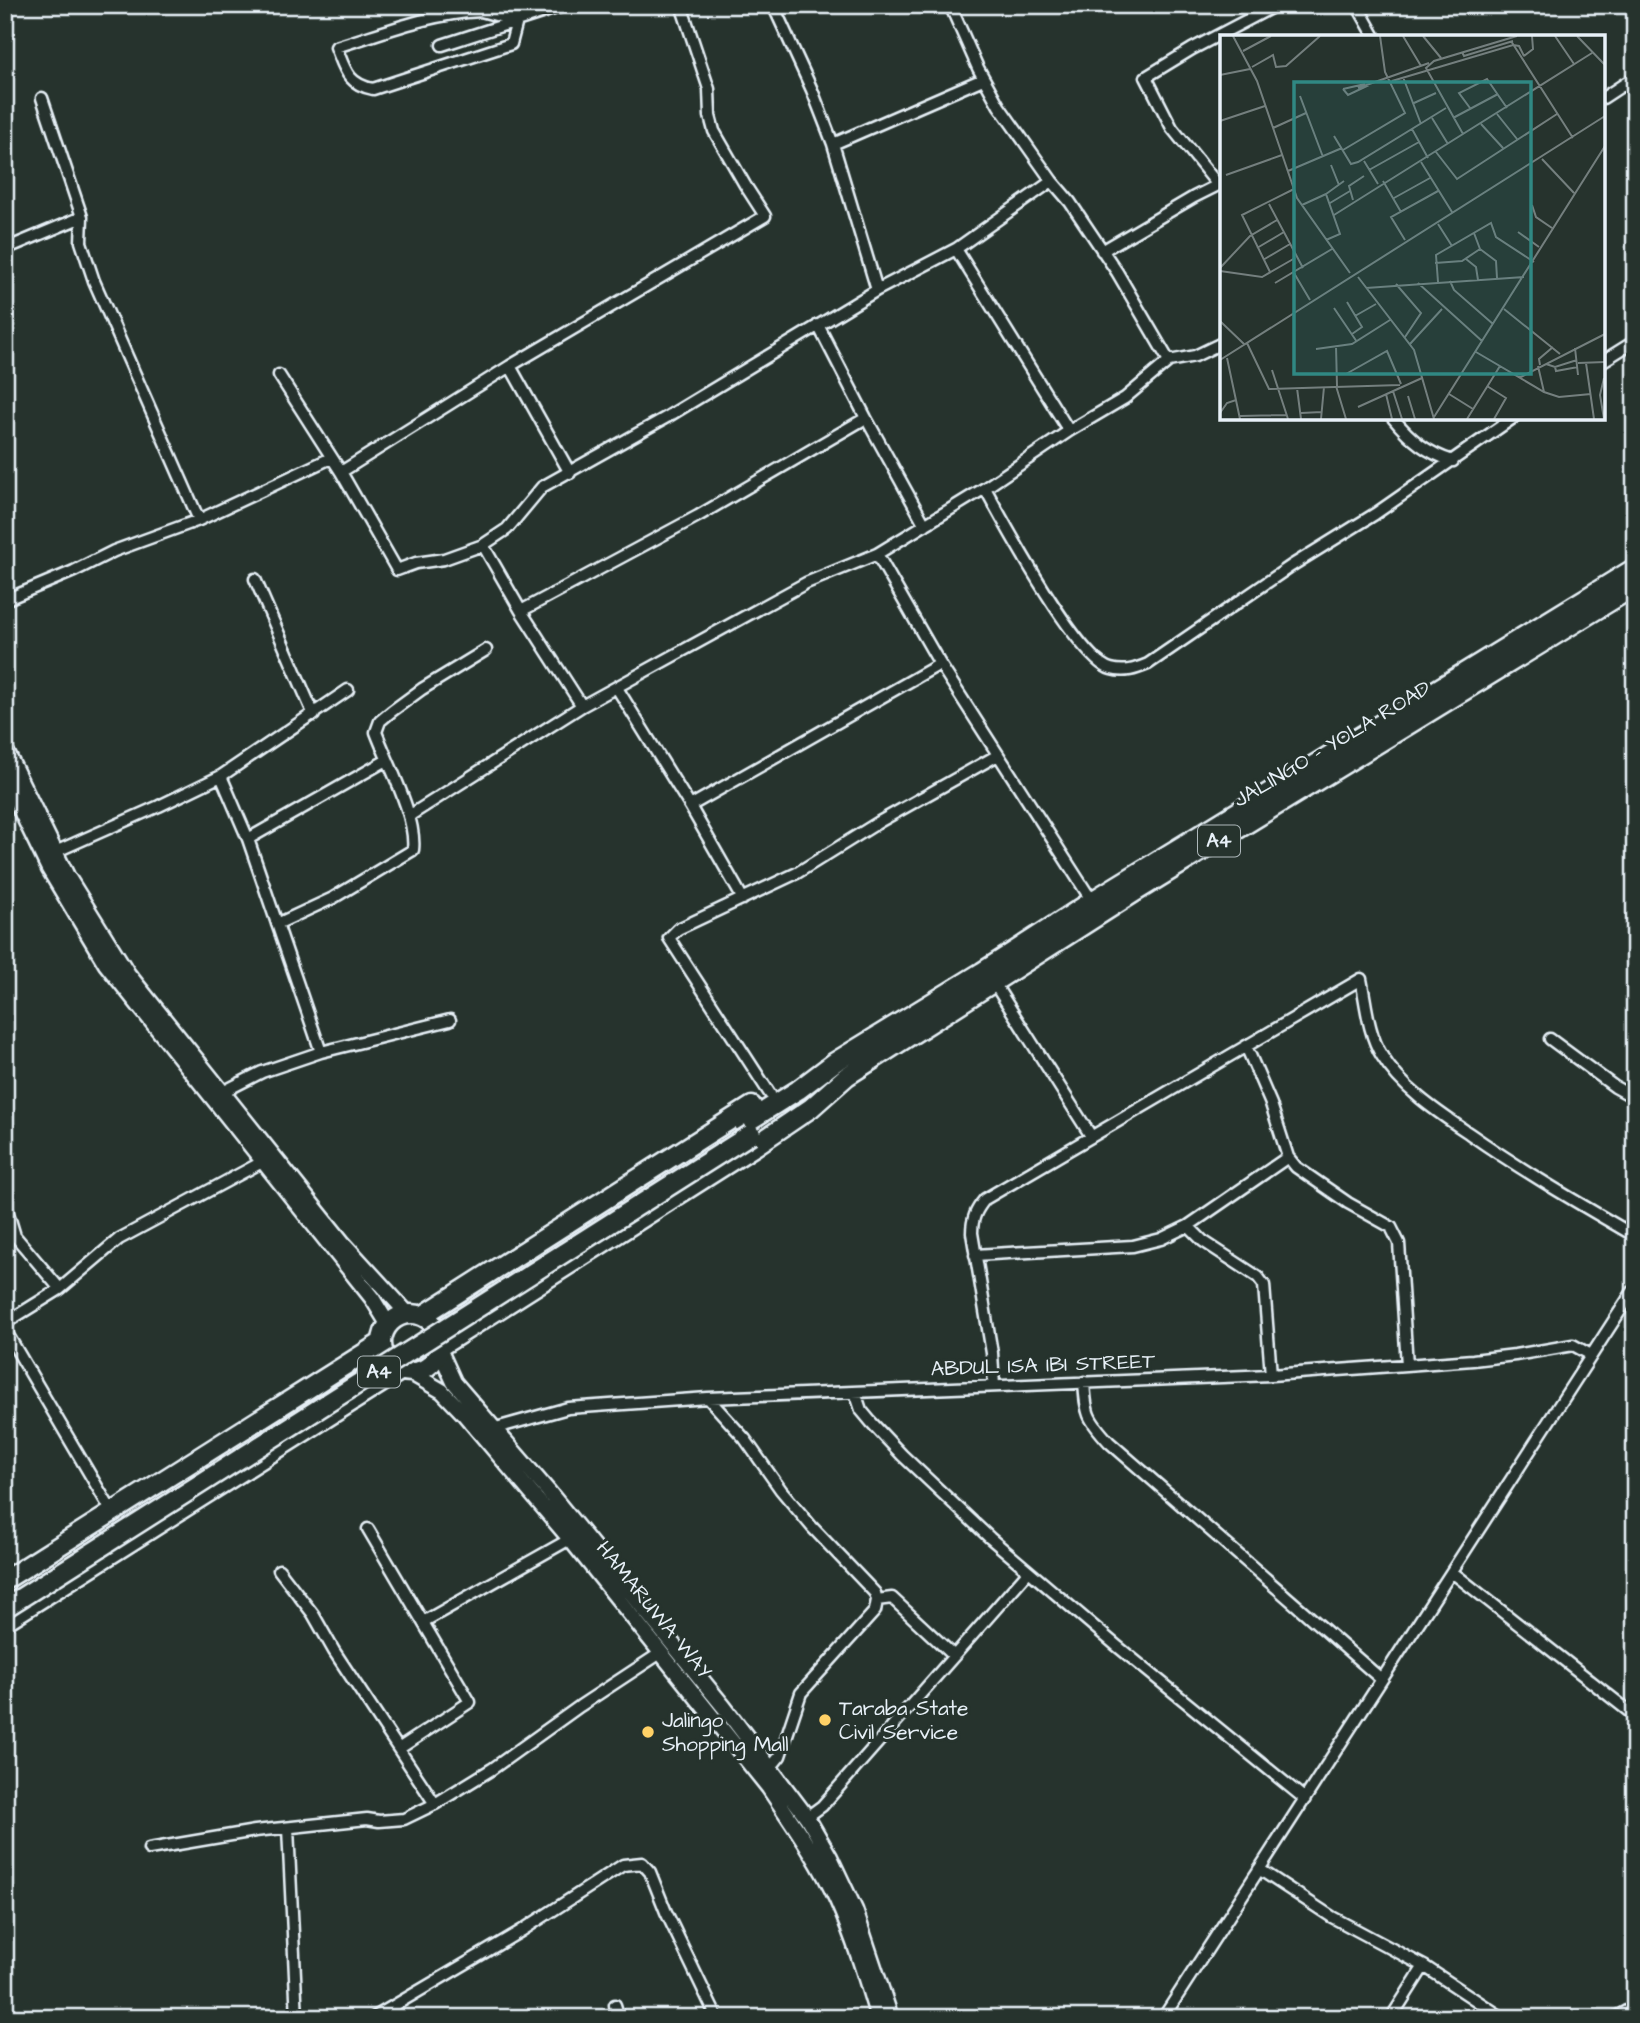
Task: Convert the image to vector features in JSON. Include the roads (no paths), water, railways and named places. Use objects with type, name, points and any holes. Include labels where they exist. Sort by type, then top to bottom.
[{"type":"highway","name":"A4","points":[[5,1608],[748,1129],[835,1062],[1635,568]]},
{"type":"highway","name":"JALINGO - YOLA ROAD","points":[[440,1348],[811,1108],[847,1076],[1146,885],[1635,586]]},
{"type":"highway","name":"A4","points":[[406,1372],[386,1359],[382,1342],[388,1324],[397,1317],[415,1315],[770,1094],[835,1062]]},
{"type":"highway","name":"A4","points":[[5,1594],[748,1129],[847,1076]]},
{"type":"highway","points":[[415,1315],[436,1326],[440,1348]]},
{"type":"highway","name":"A4","points":[[5,1580],[382,1342]]},
{"type":"highway","name":"A4","points":[[5,1621],[406,1372],[424,1370],[434,1362],[440,1348]]},
{"type":"main road","points":[[5,749],[55,852],[96,925],[128,974],[218,1094],[264,1161],[372,1298],[388,1324]]},
{"type":"main road","points":[[5,778],[49,869],[106,964],[343,1243],[415,1315]]},
{"type":"main road","points":[[440,1348],[454,1382],[496,1428],[771,1767],[807,1817],[855,1910],[891,2018]]},
{"type":"main road","name":"HAMARUWA WAY","points":[[406,1372],[442,1391],[570,1539],[769,1788],[836,1898],[878,2018]]},
{"type":"street","points":[[442,45],[566,5]]},
{"type":"street","points":[[341,472],[510,366],[765,216],[715,131],[710,116],[709,89],[681,5]]},
{"type":"street","points":[[772,5],[834,144],[877,290]]},
{"type":"street","points":[[950,5],[999,106],[1070,202],[1169,361]]},
{"type":"street","points":[[1102,251],[1220,184],[1172,128],[1146,77],[1192,49],[1276,5]]},
{"type":"street","points":[[1357,5],[1375,35]]},
{"type":"street","points":[[481,11],[517,21],[511,44],[507,47],[373,89],[361,87],[349,78],[336,47],[419,19],[452,13],[481,11]]},
{"type":"street","points":[[1605,96],[1635,77]]},
{"type":"street","points":[[834,144],[984,79]]},
{"type":"street","points":[[42,98],[82,216],[81,242],[94,281],[199,520]]},
{"type":"street","points":[[279,375],[341,472],[397,570],[416,563],[444,559],[483,545],[507,529],[542,487],[570,473],[877,290],[956,249],[1052,181]]},
{"type":"street","points":[[5,249],[82,216]]},
{"type":"street","points":[[956,249],[1069,431]]},
{"type":"street","points":[[818,325],[925,525]]},
{"type":"street","points":[[1605,360],[1635,341]]},
{"type":"street","points":[[409,816],[582,706],[806,583],[877,554],[1125,398],[1169,361],[1195,356],[1220,345]]},
{"type":"street","points":[[510,366],[570,473]]},
{"type":"street","points":[[521,611],[698,516],[866,418]]},
{"type":"street","points":[[1395,420],[1409,437],[1429,452],[1453,461]]},
{"type":"street","points":[[985,488],[1017,546],[1083,648],[1099,663],[1111,669],[1129,671],[1148,664],[1292,566],[1375,514],[1510,420]]},
{"type":"street","points":[[5,600],[114,551],[199,520],[331,458]]},
{"type":"street","points":[[483,545],[521,611],[582,706]]},
{"type":"street","points":[[877,554],[940,664],[1092,901]]},
{"type":"street","points":[[255,579],[314,715]]},
{"type":"street","points":[[277,924],[332,898],[413,850],[415,836],[409,816],[376,732],[380,721],[422,689],[486,650]]},
{"type":"street","points":[[690,806],[940,664]]},
{"type":"street","points":[[617,688],[690,806],[743,899]]},
{"type":"street","points":[[55,852],[221,776],[348,690]]},
{"type":"street","points":[[770,1094],[669,938],[678,929],[797,873],[879,822],[998,755]]},
{"type":"street","points":[[248,839],[387,760]]},
{"type":"street","points":[[221,776],[248,839],[321,1052]]},
{"type":"street","points":[[994,1386],[992,1353],[975,1255],[972,1220],[985,1199],[1361,979],[1370,1025],[1381,1055],[1401,1079],[1437,1112],[1531,1176],[1635,1236]]},
{"type":"street","points":[[994,983],[1091,1136]]},
{"type":"street","points":[[218,1094],[262,1072],[321,1052],[450,1020]]},
{"type":"street","points":[[1550,1039],[1615,1087],[1635,1098]]},
{"type":"street","points":[[1246,1046],[1271,1104],[1288,1157],[1296,1167],[1391,1227],[1399,1243],[1407,1365]]},
{"type":"street","points":[[975,1255],[1133,1246],[1161,1239],[1188,1226],[1288,1157]]},
{"type":"street","points":[[5,1323],[60,1289],[119,1238],[264,1161]]},
{"type":"street","points":[[5,1203],[15,1236],[60,1289]]},
{"type":"street","points":[[1188,1226],[1203,1241],[1258,1277],[1264,1285],[1271,1375]]},
{"type":"street","points":[[1163,2018],[1635,1288]]},
{"type":"street","points":[[5,1330],[111,1513]]},
{"type":"street","name":"ABDUL ISA IBI STREET","points":[[496,1428],[568,1408],[708,1398],[1271,1375],[1515,1355],[1573,1345],[1591,1355]]},
{"type":"street","points":[[1084,1382],[1090,1422],[1109,1442],[1381,1679]]},
{"type":"street","points":[[855,1392],[862,1410],[902,1455],[1028,1572],[1304,1799]]},
{"type":"street","points":[[708,1398],[746,1439],[781,1490],[812,1527],[853,1567],[875,1593],[877,1600],[875,1611],[801,1693],[780,1756],[771,1767]]},
{"type":"street","points":[[368,1529],[470,1702],[400,1748]]},
{"type":"street","points":[[423,1622],[570,1539]]},
{"type":"street","points":[[279,1570],[313,1614],[334,1651],[435,1804]]},
{"type":"street","points":[[807,1817],[822,1806],[1028,1572]]},
{"type":"street","points":[[1452,1572],[1635,1716]]},
{"type":"street","points":[[877,1600],[892,1598],[953,1655]]},
{"type":"street","points":[[149,1849],[255,1831],[367,1819],[404,1819],[435,1804],[492,1769],[662,1652]]},
{"type":"street","points":[[288,1828],[297,2018]]},
{"type":"street","points":[[373,2018],[521,1931],[623,1865],[642,1863],[650,1872],[666,1912],[717,2018]]},
{"type":"street","points":[[1259,1869],[1332,1917],[1424,1966],[1503,2018]]},
{"type":"street","points":[[1391,2018],[1424,1966]]},
{"type":"street","points":[[615,2005],[619,2018]]},
{"type":"street","points":[[1614,2018],[1635,2006]]},
{"type":"place","name":"Taraba State Civil Service","points":[[825,1720]]},
{"type":"place","name":"Jalingo Shopping Mall","points":[[648,1732]]}]
